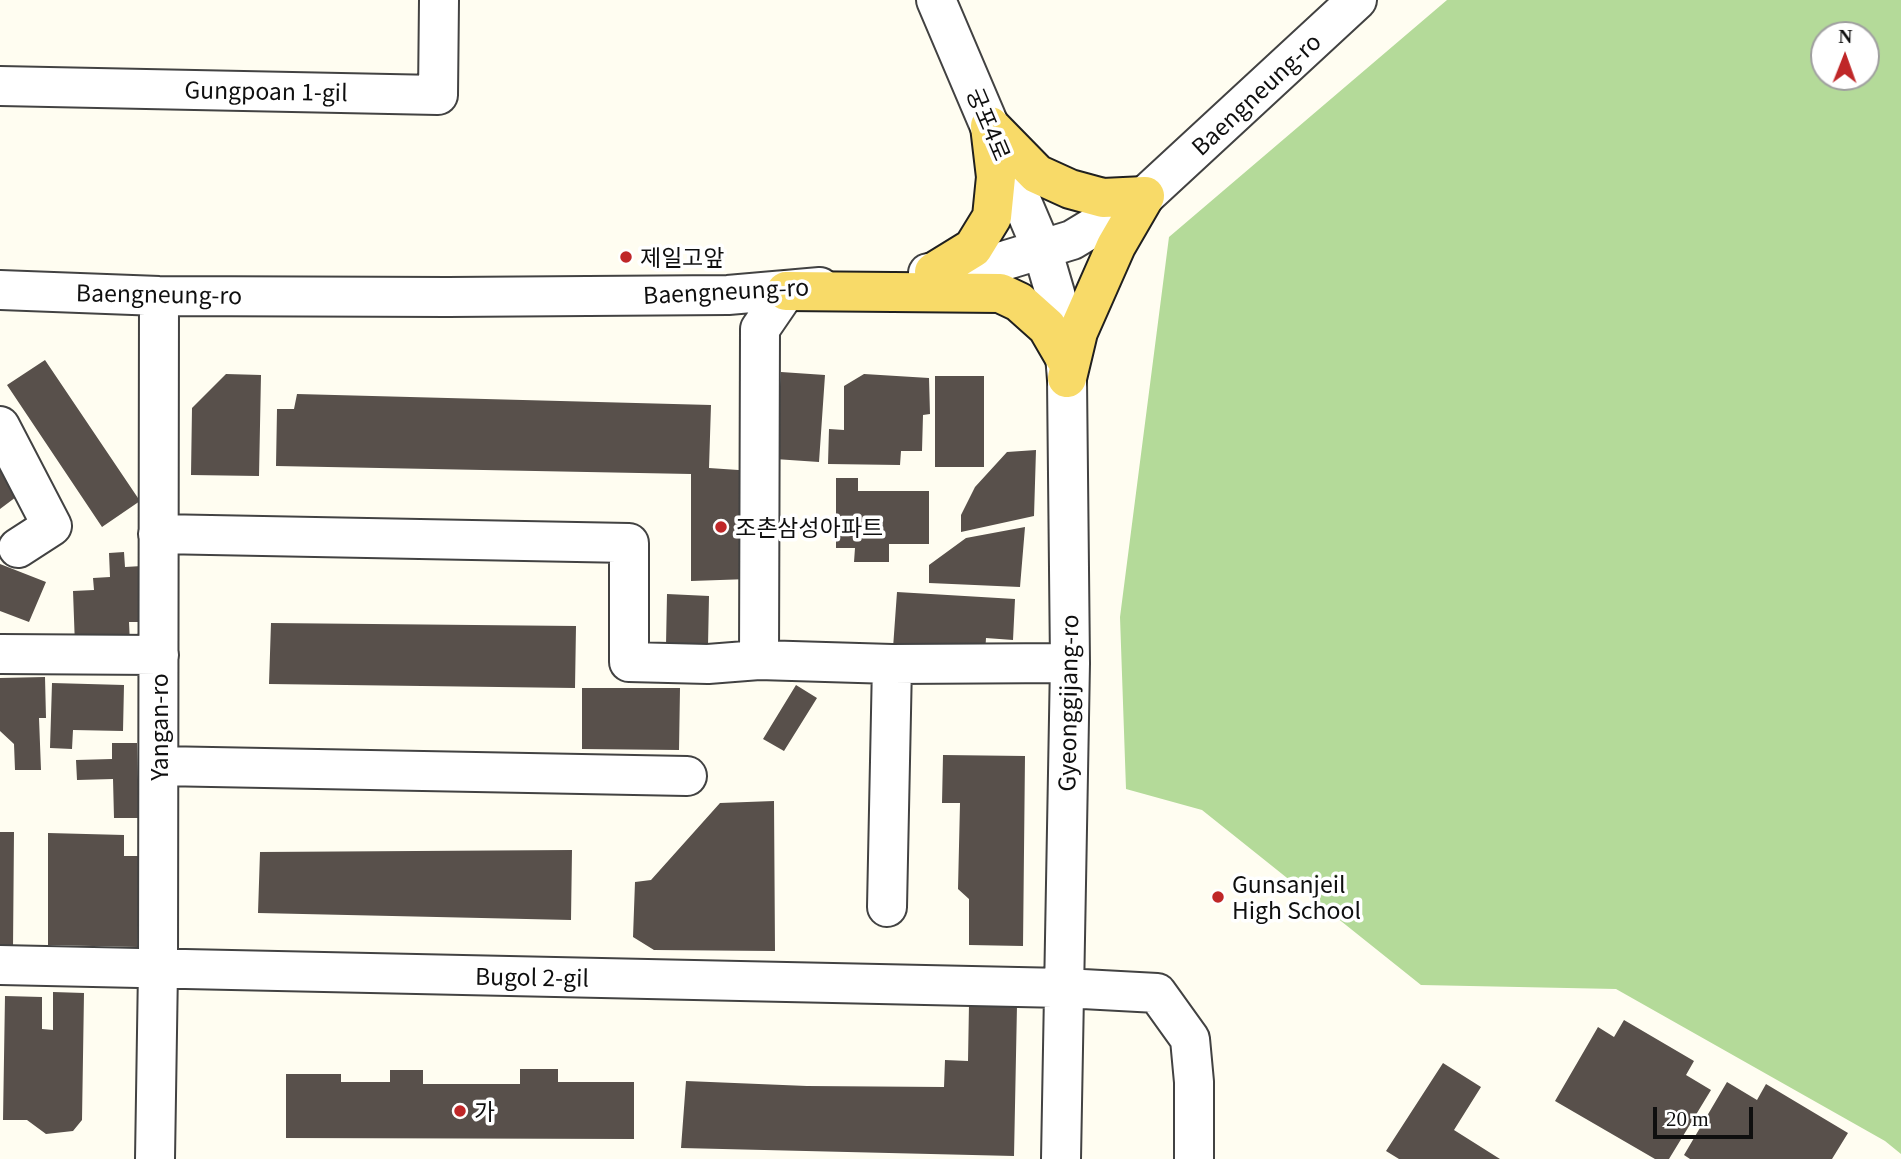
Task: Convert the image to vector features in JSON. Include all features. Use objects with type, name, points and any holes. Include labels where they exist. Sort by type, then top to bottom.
[{"type":"main road","points":[[990,126],[1037,174],[1059,184],[1103,198],[1145,196]]},
{"type":"main road","points":[[934,272],[973,248],[992,217],[996,177],[990,126]]},
{"type":"main road","points":[[1066,369],[1078,332],[1116,246],[1145,196]]},
{"type":"main road","points":[[786,291],[1000,293],[1019,302],[1047,327],[1066,369]]},
{"type":"street","name":"Gungpoan 1-gil","points":[[0,86],[438,95],[439,0]]},
{"type":"street","name":"궁포4로","points":[[936,0],[1042,249]]},
{"type":"street","name":"Baengneung-ro","points":[[0,290],[159,296],[728,295],[786,291],[989,265],[1072,240],[1145,196],[1357,0]]},
{"type":"street","name":"Gyeonggijang-ro","points":[[1042,249],[1062,317],[1066,369],[1070,663],[1061,1159]]},
{"type":"street","points":[[759,660],[760,329],[786,291]]},
{"type":"street","name":"Yangan-ro","points":[[155,1159],[159,766],[159,296]]},
{"type":"street","points":[[0,426],[52,526],[18,548]]},
{"type":"street","points":[[158,534],[629,543],[629,662],[708,664],[759,660],[892,664],[1070,663]]},
{"type":"street","points":[[0,654],[159,655]]},
{"type":"street","points":[[887,907],[892,664]]},
{"type":"street","points":[[159,766],[687,776]]},
{"type":"street","name":"Bugol 2-gil","points":[[0,965],[1064,988],[1157,993],[1190,1039],[1194,1082],[1194,1159]]},
{"type":"green space","points":[[1447,0],[1901,0],[1901,1154],[1885,1141],[1616,989],[1421,985],[1202,810],[1126,789],[1120,617],[1169,237]]},
{"type":"building","points":[[45,360],[140,501],[102,527],[7,385]]},
{"type":"building","points":[[781,372],[825,375],[819,462],[775,459]]},
{"type":"building","points":[[226,374],[261,375],[259,476],[191,475],[192,408]]},
{"type":"building","points":[[864,374],[929,378],[930,414],[923,415],[922,451],[901,451],[900,465],[828,464],[829,429],[844,430],[844,386]]},
{"type":"building","points":[[935,376],[984,376],[984,467],[935,467]]},
{"type":"building","name":"조촌삼성아파트","points":[[297,394],[711,405],[709,468],[753,471],[749,579],[691,581],[691,474],[276,466],[277,409],[294,409]]},
{"type":"building","points":[[1036,450],[1034,516],[961,532],[961,515],[975,487],[1007,452]]},
{"type":"building","points":[[0,466],[20,494],[0,509]]},
{"type":"building","points":[[836,478],[858,478],[858,491],[929,491],[929,544],[889,544],[889,562],[854,562],[855,548],[836,548]]},
{"type":"building","points":[[1025,527],[1020,587],[929,583],[929,565],[966,538]]},
{"type":"building","points":[[124,552],[125,567],[142,566],[144,622],[129,622],[130,644],[75,646],[73,591],[94,590],[93,578],[110,577],[109,553]]},
{"type":"building","points":[[0,564],[46,582],[29,622],[0,611]]},
{"type":"building","points":[[897,592],[1015,599],[1013,640],[986,638],[985,654],[893,648]]},
{"type":"building","points":[[667,594],[709,596],[708,646],[666,645]]},
{"type":"building","points":[[271,623],[576,626],[575,688],[269,684]]},
{"type":"building","points":[[45,677],[46,718],[39,718],[41,770],[15,770],[14,744],[0,731],[0,678]]},
{"type":"building","points":[[52,683],[124,685],[123,731],[73,730],[72,749],[50,748]]},
{"type":"building","points":[[796,685],[817,698],[784,751],[763,739]]},
{"type":"building","points":[[582,688],[680,688],[679,750],[582,749]]},
{"type":"building","points":[[112,743],[137,743],[139,818],[114,818],[113,779],[77,780],[76,760],[112,759]]},
{"type":"building","points":[[943,755],[1025,756],[1023,946],[969,945],[969,899],[958,889],[960,803],[942,803]]},
{"type":"building","points":[[774,801],[775,951],[654,950],[633,937],[635,882],[651,880],[720,803]]},
{"type":"building","points":[[0,832],[14,832],[13,948],[0,948]]},
{"type":"building","points":[[48,833],[124,835],[124,856],[141,856],[137,947],[48,945]]},
{"type":"building","points":[[572,850],[571,920],[258,913],[260,852]]},
{"type":"building","points":[[53,992],[84,993],[82,1120],[73,1131],[46,1134],[27,1120],[3,1120],[5,996],[42,997],[42,1029],[53,1030]]},
{"type":"building","points":[[969,1004],[1017,1005],[1014,1156],[681,1148],[686,1081],[807,1086],[944,1087],[945,1060],[968,1061]]},
{"type":"building","points":[[1624,1020],[1694,1061],[1686,1075],[1711,1090],[1669,1159],[1655,1159],[1555,1101],[1598,1027],[1614,1037]]},
{"type":"building","points":[[1443,1063],[1481,1087],[1454,1130],[1500,1159],[1399,1159],[1386,1151]]},
{"type":"building","name":"가","points":[[520,1069],[558,1069],[558,1082],[634,1082],[634,1139],[286,1138],[286,1074],[341,1074],[341,1082],[390,1082],[390,1070],[423,1070],[423,1084],[520,1084]]},
{"type":"building","points":[[1727,1082],[1757,1100],[1766,1084],[1848,1133],[1832,1159],[1690,1159],[1684,1155]]},
{"type":"place","name":"제일고앞","points":[[626,257]]},
{"type":"place","name":"조촌삼성아파트","points":[[721,527]]},
{"type":"place","name":"Gunsanjeil High School","points":[[1218,897]]},
{"type":"place","name":"가","points":[[460,1111]]}]
